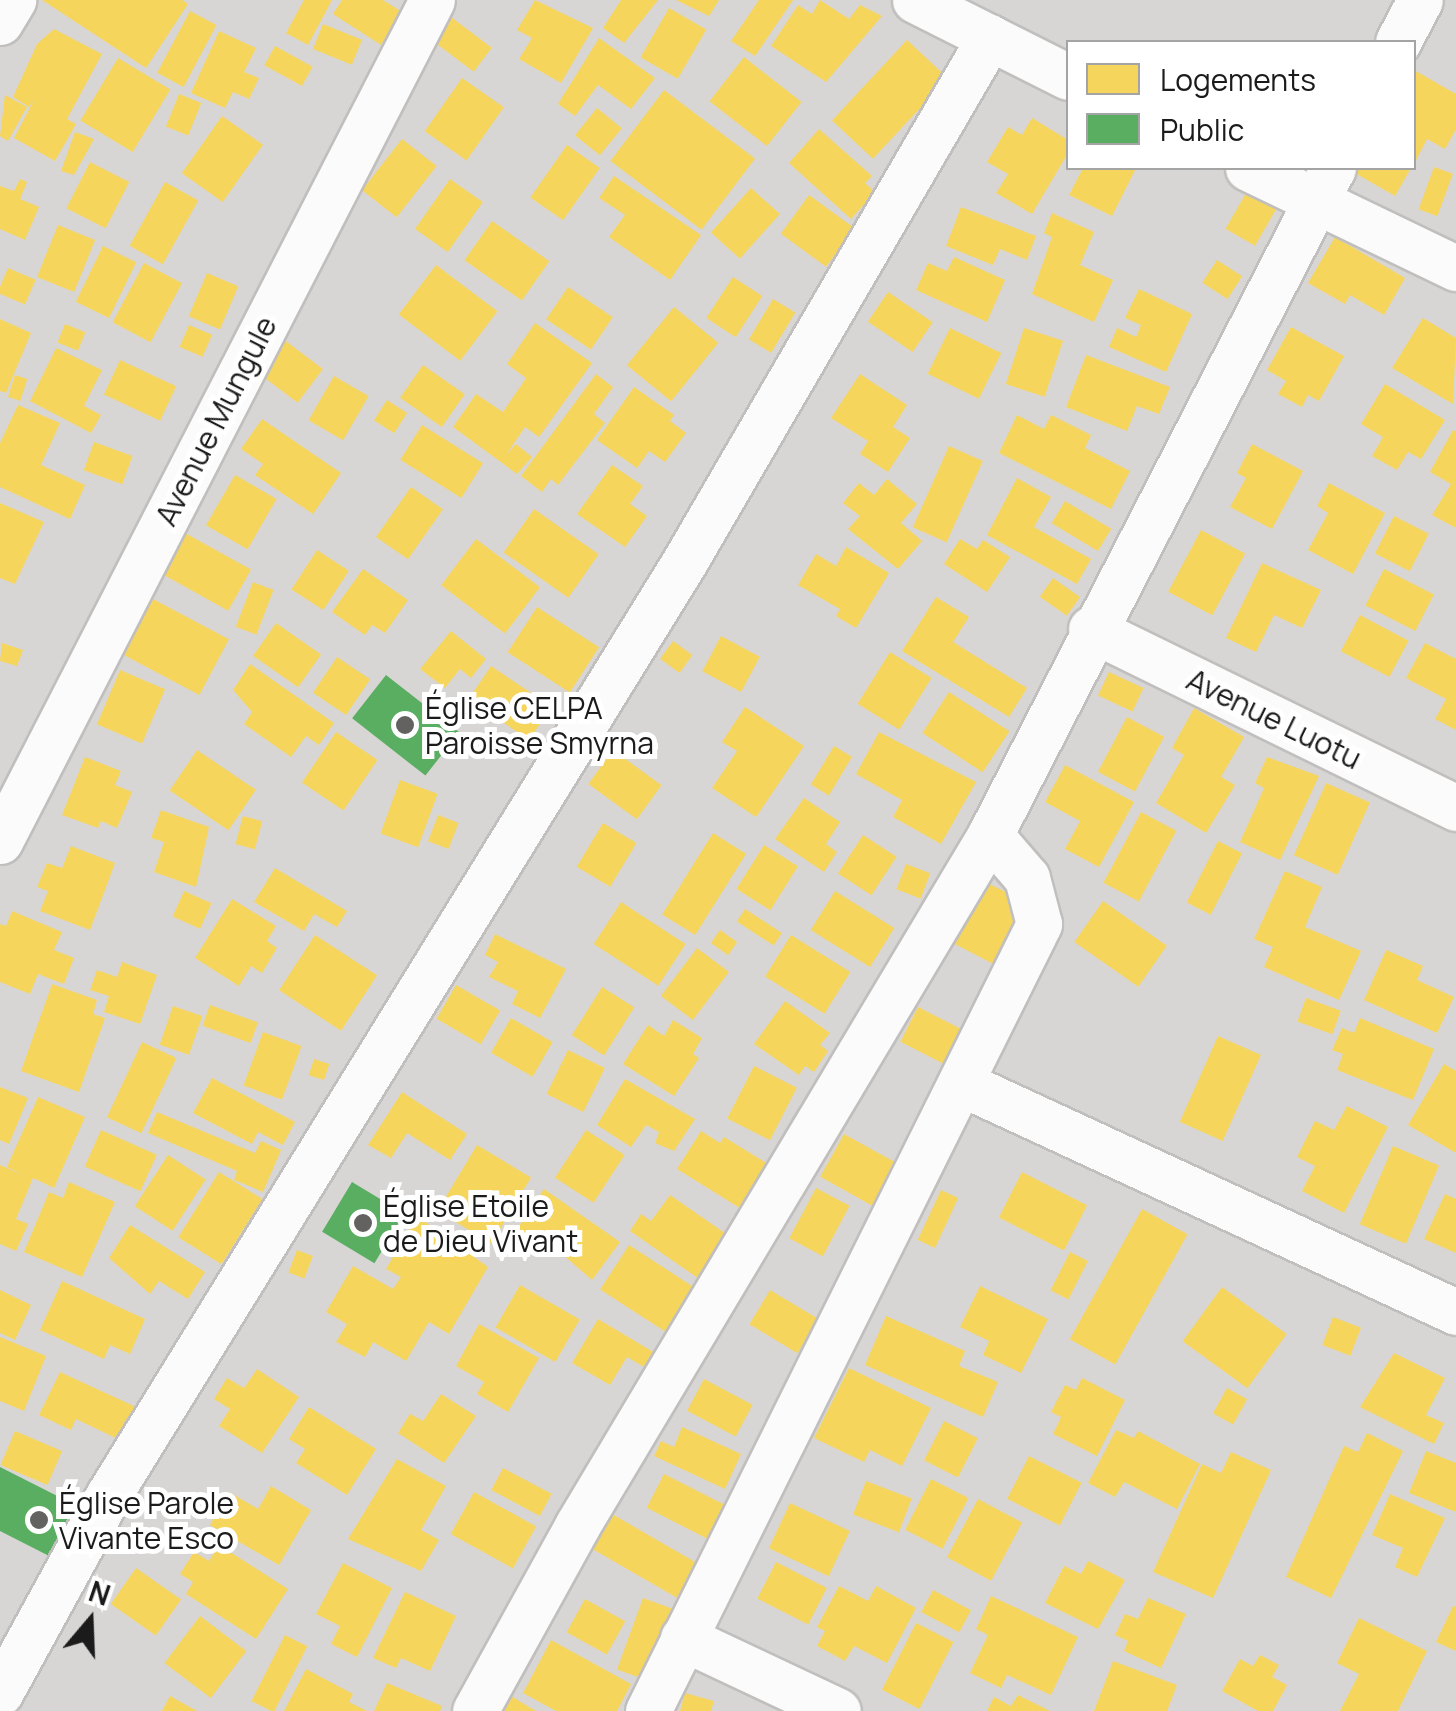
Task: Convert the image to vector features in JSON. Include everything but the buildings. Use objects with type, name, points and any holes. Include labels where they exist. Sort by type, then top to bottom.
[{"type":"street","points":[[0,22],[12,0]]},
{"type":"street","name":"Avenue Mungule","points":[[0,841],[432,0]]},
{"type":"street","points":[[916,0],[1066,76]]},
{"type":"street","points":[[1399,40],[1420,0]]},
{"type":"street","points":[[0,1694],[108,1496],[685,561],[990,37]]},
{"type":"street","points":[[1258,170],[1324,184],[1456,268]]},
{"type":"street","points":[[475,1711],[577,1526],[990,835],[1091,629],[1324,184]]},
{"type":"street","name":"Avenue Luotu","points":[[1091,629],[1456,808]]},
{"type":"street","points":[[648,1711],[964,1085],[1039,924],[1026,878],[990,835]]},
{"type":"street","points":[[964,1085],[1456,1312]]},
{"type":"street","points":[[682,1638],[838,1711]]},
{"type":"shaded area","points":[[0,0],[1456,0],[1456,1711],[0,1711]]},
{"type":"place","name":"Église CELPA Paroisse Smyrna","points":[[405,725]]},
{"type":"place","name":"Église Etoile de Dieu Vivant","points":[[363,1223]]},
{"type":"place","name":"Église Parole Vivante Esco","points":[[39,1520]]}]
